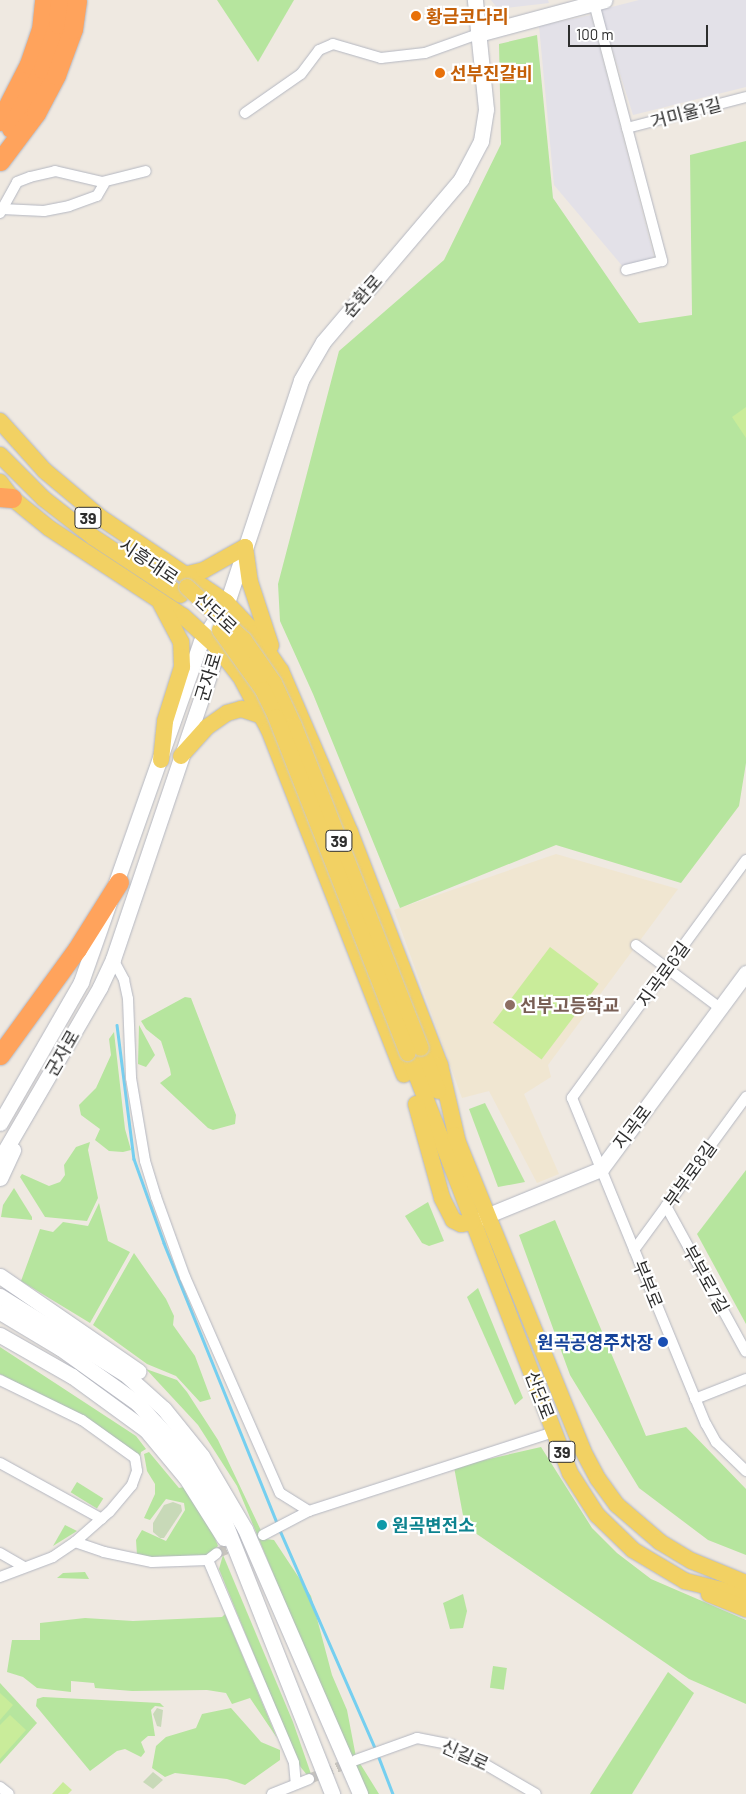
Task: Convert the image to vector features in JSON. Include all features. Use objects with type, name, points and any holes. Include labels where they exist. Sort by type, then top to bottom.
[{"type":"highway","points":[[0,121],[29,64],[41,30],[44,0]]},
{"type":"highway","points":[[0,143],[26,104],[44,69],[58,24],[60,0]]},
{"type":"highway","points":[[0,162],[36,113],[56,76],[73,29],[77,0]]},
{"type":"highway","points":[[0,1055],[77,949],[119,882]]},
{"type":"main road","name":"순환로","points":[[226,602],[305,372],[323,342],[445,200],[472,161],[481,141],[486,109],[475,0]]},
{"type":"main road","points":[[478,34],[599,2]]},
{"type":"main road","points":[[0,420],[45,471],[184,586],[226,602],[255,633],[282,674]]},
{"type":"main road","name":"시흥대로","points":[[0,436],[60,496],[101,529],[184,586]]},
{"type":"main road","name":"시흥대로","points":[[0,455],[44,498],[93,537],[184,586]]},
{"type":"main road","points":[[0,482],[6,497],[49,528],[161,601],[205,636],[217,647],[240,676]]},
{"type":"main road","points":[[184,586],[204,570],[245,547],[250,582],[282,674],[350,832],[440,1065],[452,1146]]},
{"type":"main road","points":[[161,601],[174,605],[188,596],[191,588],[184,586]]},
{"type":"main road","name":"산단로","points":[[184,586],[206,614],[240,643],[264,690],[452,1146],[489,1215],[582,1451],[598,1479],[636,1522],[660,1542],[692,1561],[746,1583]]},
{"type":"main road","points":[[161,601],[176,628],[182,650],[182,666],[165,720],[161,760]]},
{"type":"main road","name":"군자로","points":[[0,1123],[81,982],[119,882],[205,636],[226,602]]},
{"type":"main road","name":"군자로","points":[[0,1159],[113,959],[206,683],[217,647],[226,602]]},
{"type":"main road","points":[[270,656],[256,646],[242,651],[236,666],[262,716],[406,1079],[424,1125],[442,1198],[453,1220],[461,1224],[472,1222],[601,1169]]},
{"type":"main road","points":[[190,676],[201,672],[206,683]]},
{"type":"main road","points":[[182,756],[207,727],[227,713],[241,709],[262,716]]},
{"type":"main road","name":"지곡로","points":[[601,1169],[720,1008],[741,990],[746,973]]},
{"type":"main road","points":[[406,1079],[452,1146]]},
{"type":"main road","points":[[0,1178],[27,1113]]},
{"type":"main road","name":"산단로","points":[[452,1146],[472,1222],[570,1473],[597,1515],[633,1550],[685,1581],[746,1596]]},
{"type":"main road","points":[[0,1276],[29,1300],[112,1351],[174,1406],[222,1470],[234,1493],[245,1529]]},
{"type":"main road","points":[[0,1296],[125,1374],[164,1410],[216,1476],[245,1529],[351,1760],[360,1794]]},
{"type":"main road","points":[[0,1312],[116,1385],[156,1422],[206,1485],[238,1559],[332,1794]]},
{"type":"main road","points":[[0,1335],[72,1376],[146,1430],[186,1478],[238,1559]]},
{"type":"main road","points":[[692,1561],[746,1574]]},
{"type":"main road","points":[[685,1581],[746,1609]]},
{"type":"street","points":[[599,2],[627,128],[662,261],[626,270]]},
{"type":"street","points":[[245,113],[301,74],[319,50],[333,44],[381,58],[425,53],[478,34]]},
{"type":"street","name":"거미울1길","points":[[627,128],[746,97]]},
{"type":"street","points":[[104,184],[97,196],[69,206],[44,211],[1,211],[17,182],[30,177],[56,170],[102,182],[146,171]]},
{"type":"street","name":"지곡로6길","points":[[601,1169],[572,1098],[746,860]]},
{"type":"street","points":[[636,945],[720,1008]]},
{"type":"street","points":[[113,959],[124,980],[128,999],[131,1078],[145,1161],[156,1197],[185,1277],[280,1493],[309,1511]]},
{"type":"street","name":"부부로8길","points":[[634,1250],[746,1097]]},
{"type":"street","name":"부부로","points":[[601,1169],[695,1399],[716,1442],[746,1470]]},
{"type":"street","name":"부부로7길","points":[[666,1206],[746,1352]]},
{"type":"street","points":[[695,1399],[746,1379]]},
{"type":"street","points":[[0,1380],[82,1420],[135,1458],[137,1471],[132,1485],[102,1519],[76,1542],[53,1557],[0,1577]]},
{"type":"street","points":[[266,1534],[296,1516],[309,1511],[554,1432]]},
{"type":"street","points":[[0,1463],[102,1519]]},
{"type":"street","points":[[76,1542],[104,1552],[152,1562],[208,1560],[217,1553]]},
{"type":"street","points":[[0,1553],[24,1567]]},
{"type":"street","points":[[208,1560],[294,1763],[296,1784]]},
{"type":"street","name":"신길로","points":[[351,1760],[417,1738],[452,1746],[536,1794]]},
{"type":"street","points":[[272,1794],[309,1779]]},
{"type":"street","points":[[0,1787],[8,1794]]},
{"type":"shaded area","points":[[491,0],[548,0],[549,3],[498,9]]},
{"type":"shaded area","points":[[639,0],[746,0],[746,87],[633,115],[600,10]]},
{"type":"shaded area","points":[[591,15],[654,257],[624,268],[554,185],[539,26]]},
{"type":"shaded area","name":"선부고등학교","points":[[556,854],[678,889],[548,1065],[551,1077],[524,1094],[559,1174],[537,1183],[489,1091],[462,1098],[394,910]]},
{"type":"green space","points":[[217,0],[294,0],[258,62]]},
{"type":"green space","points":[[537,35],[553,198],[639,323],[692,315],[690,155],[746,141],[746,763],[739,806],[681,883],[556,845],[400,908],[313,694],[280,621],[278,584],[339,351],[444,260],[501,144],[499,44]]},
{"type":"green space","points":[[746,407],[746,438],[732,417]]},
{"type":"green space","points":[[550,947],[599,984],[542,1060],[493,1023]]},
{"type":"green space","points":[[185,997],[191,998],[236,1115],[235,1124],[213,1130],[208,1128],[160,1083],[171,1075],[170,1069],[161,1041],[146,1029],[141,1021]]},
{"type":"green space","points":[[139,1025],[155,1055],[146,1067],[138,1064]]},
{"type":"green space","points":[[114,1032],[125,1129],[131,1150],[123,1152],[109,1151],[95,1140],[100,1129],[81,1115],[79,1105],[96,1088],[111,1055],[109,1039]]},
{"type":"green space","points":[[485,1103],[525,1182],[498,1187],[469,1109]]},
{"type":"green space","points":[[90,1142],[88,1150],[98,1198],[87,1221],[45,1217],[20,1177],[22,1174],[49,1186],[60,1182],[65,1175],[64,1165],[76,1147]]},
{"type":"green space","points":[[746,1170],[746,1324],[697,1234]]},
{"type":"green space","points":[[14,1188],[32,1220],[1,1217],[3,1205]]},
{"type":"green space","points":[[428,1202],[444,1241],[429,1246],[422,1243],[405,1216]]},
{"type":"green space","points":[[99,1203],[108,1241],[130,1252],[90,1323],[21,1281],[40,1229],[53,1232],[63,1222],[88,1226]]},
{"type":"green space","points":[[555,1220],[646,1436],[686,1427],[746,1489],[746,1555],[708,1540],[639,1488],[570,1375],[519,1235]]},
{"type":"green space","points":[[134,1253],[166,1299],[174,1316],[173,1325],[195,1356],[211,1399],[200,1402],[176,1376],[147,1364],[93,1325]]},
{"type":"green space","points":[[478,1288],[523,1398],[515,1405],[467,1297]]},
{"type":"green space","points":[[0,1347],[136,1436],[146,1449],[141,1452],[140,1457],[94,1423],[0,1374]]},
{"type":"green space","points":[[146,1369],[177,1380],[187,1392],[218,1440],[265,1539],[274,1540],[311,1596],[332,1675],[347,1710],[356,1757],[379,1794],[364,1794],[237,1486],[198,1425]]},
{"type":"green space","points":[[541,1447],[592,1528],[617,1553],[651,1579],[746,1620],[746,1704],[689,1679],[465,1526],[454,1467]]},
{"type":"green space","points":[[149,1452],[179,1488],[184,1487],[213,1533],[218,1546],[207,1555],[147,1558],[137,1555],[136,1540],[142,1530],[166,1541],[185,1510],[184,1503],[166,1499],[150,1520],[144,1518],[155,1494],[155,1484],[147,1471],[144,1454]]},
{"type":"green space","points":[[77,1482],[103,1498],[97,1509],[71,1492]]},
{"type":"green space","points":[[173,1502],[181,1505],[182,1511],[164,1538],[160,1538],[153,1532],[153,1523],[164,1505]]},
{"type":"green space","points":[[65,1525],[77,1531],[53,1546]]},
{"type":"green space","points":[[223,1555],[293,1722],[311,1774],[307,1775],[299,1765],[219,1569]]},
{"type":"green space","points":[[85,1572],[89,1579],[57,1578],[63,1573]]},
{"type":"green space","points":[[463,1594],[467,1611],[463,1628],[450,1629],[443,1603]]},
{"type":"green space","points":[[225,1614],[277,1738],[250,1698],[232,1704],[226,1693],[207,1690],[132,1691],[95,1688],[94,1683],[71,1681],[71,1692],[37,1688],[23,1677],[7,1672],[12,1640],[40,1640],[40,1623],[85,1618],[133,1621],[222,1617]]},
{"type":"green space","points":[[493,1666],[507,1668],[504,1690],[490,1688]]},
{"type":"green space","points":[[668,1672],[694,1693],[632,1794],[590,1794]]},
{"type":"green space","points":[[0,1683],[37,1723],[0,1764]]},
{"type":"green space","points":[[0,1693],[13,1705],[0,1720]]},
{"type":"green space","points":[[43,1697],[160,1703],[164,1707],[155,1706],[151,1710],[155,1736],[148,1736],[141,1742],[145,1752],[141,1757],[125,1749],[117,1751],[90,1771],[36,1706],[37,1699]]},
{"type":"green space","points":[[157,1708],[163,1710],[161,1727],[157,1726],[153,1714]]},
{"type":"green space","points":[[231,1708],[261,1742],[280,1750],[280,1760],[245,1785],[227,1779],[175,1773],[165,1777],[152,1768],[156,1746],[166,1737],[196,1728],[202,1714]]},
{"type":"green space","points":[[10,1715],[26,1730],[0,1759],[0,1725]]},
{"type":"green space","points":[[153,1772],[163,1780],[153,1789],[143,1782]]},
{"type":"green space","points":[[63,1782],[72,1790],[68,1794],[52,1794]]},
{"type":"waterway","points":[[117,1025],[134,1159],[164,1243],[277,1523]]},
{"type":"waterway","points":[[279,1528],[376,1750]]},
{"type":"waterway","points":[[378,1755],[393,1794]]},
{"type":"tunnel","points":[[217,1553],[255,1538]]},
{"type":"tunnel","points":[[309,1779],[353,1761]]},
{"type":"place","name":"황금코다리","points":[[416,16]]},
{"type":"place","name":"선부진갈비","points":[[440,73]]},
{"type":"place","name":"선부고등학교","points":[[510,1005]]},
{"type":"place","name":"원곡공영주차장","points":[[663,1342]]},
{"type":"place","name":"원곡변전소","points":[[382,1525]]}]
